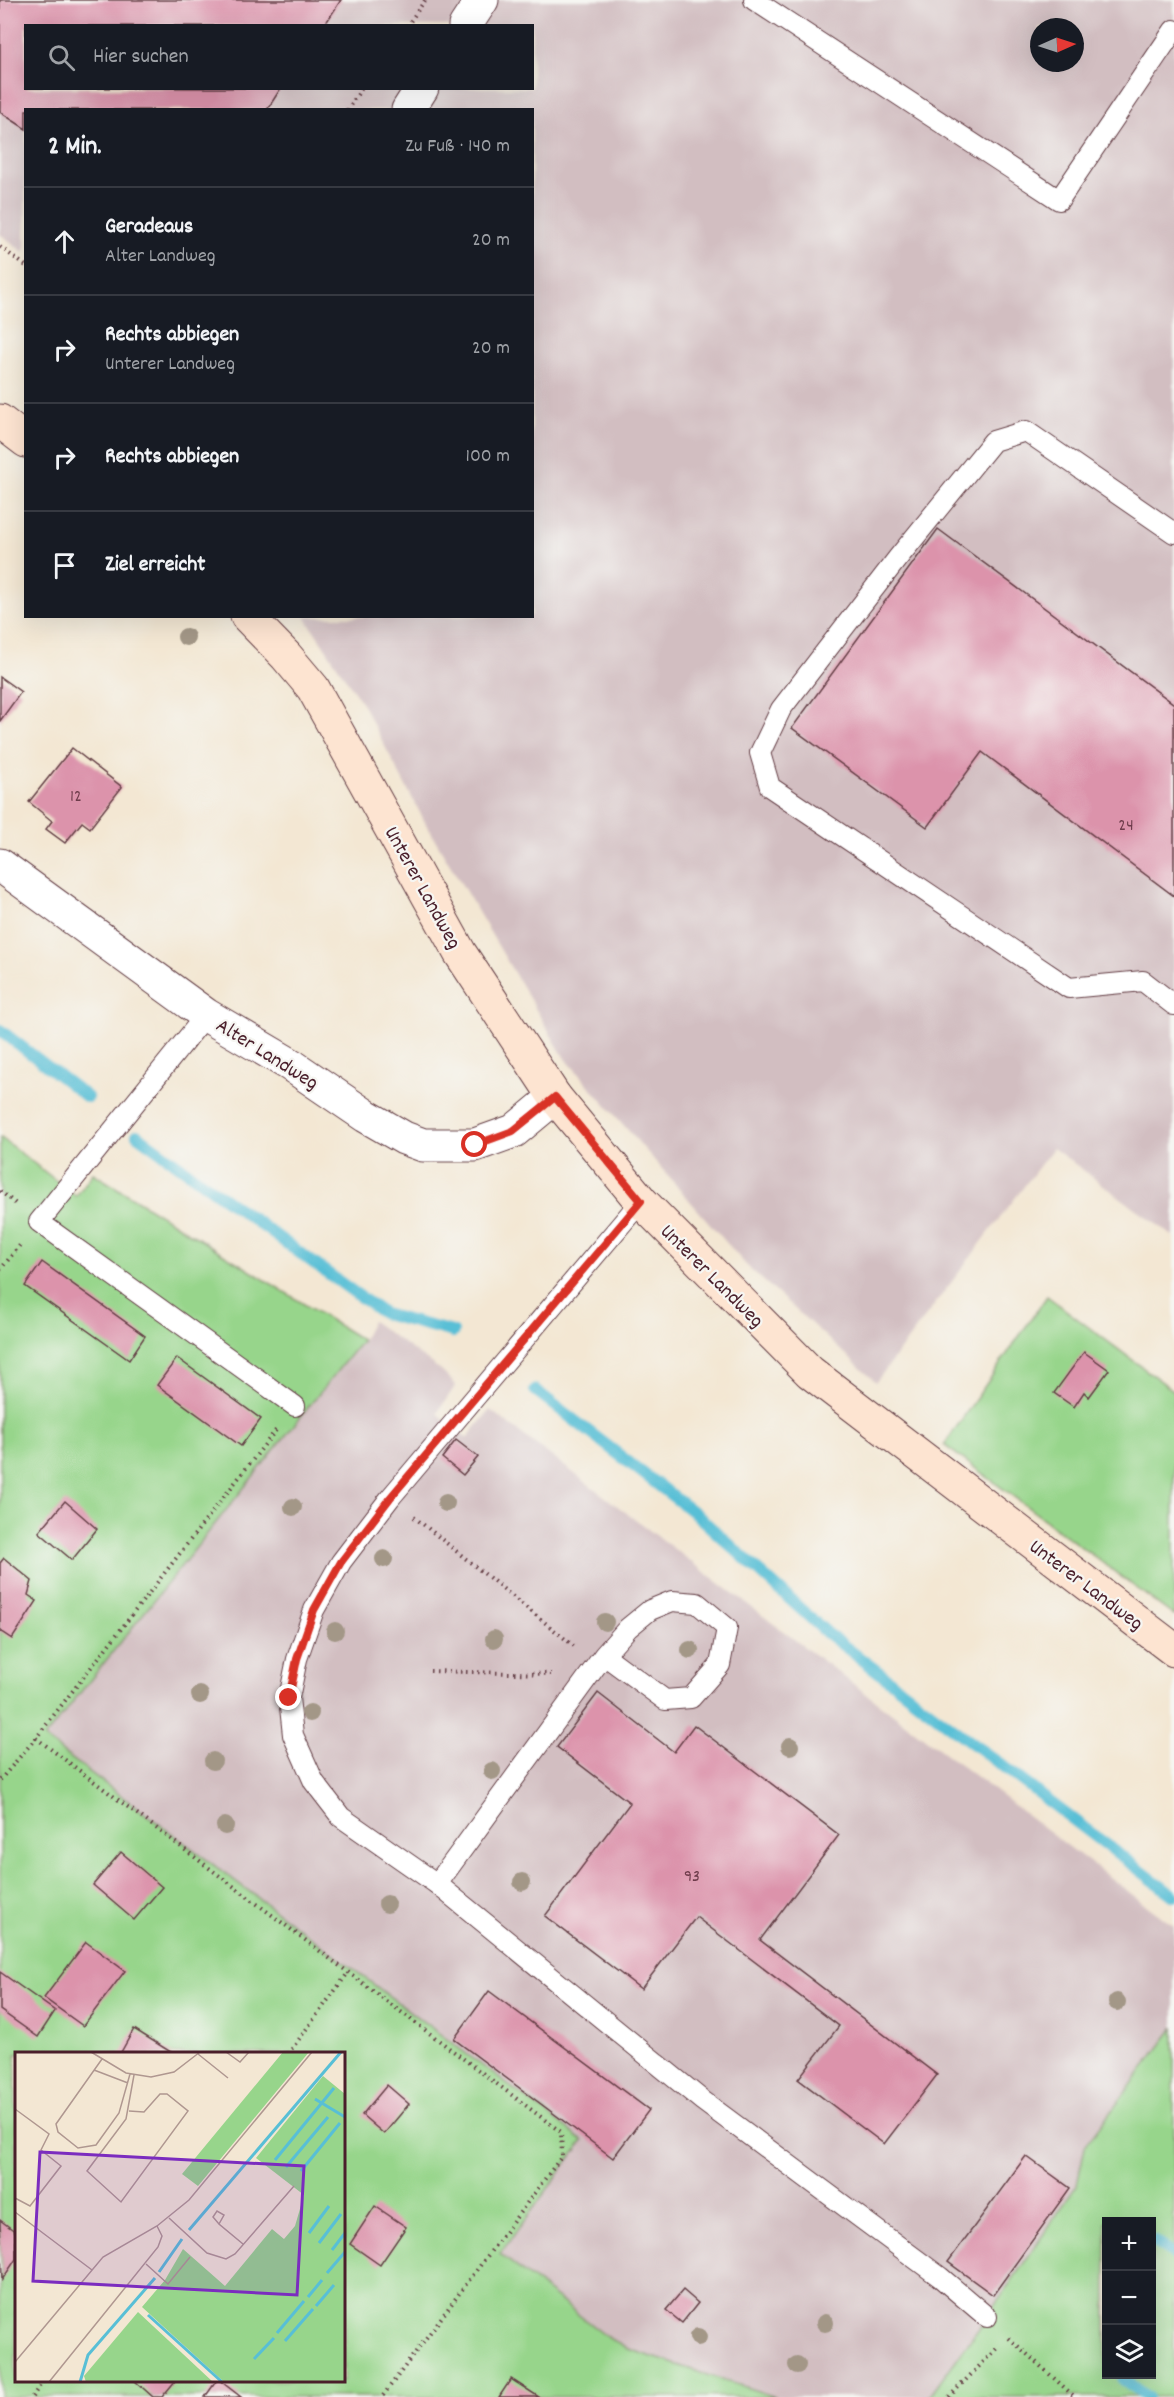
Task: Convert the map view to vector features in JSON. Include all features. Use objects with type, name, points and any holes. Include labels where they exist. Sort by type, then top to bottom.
[{"type":"main road","points":[[0,421],[24,439]]},
{"type":"main road","name":"Unterer Landweg","points":[[249,618],[313,688],[460,953],[555,1097],[641,1201],[810,1372],[1174,1650]]},
{"type":"street","points":[[466,24],[482,0]]},
{"type":"street","points":[[409,108],[421,90]]},
{"type":"street","name":"Alter Landweg","points":[[0,864],[206,1015],[291,1065],[366,1116],[404,1138],[423,1145],[475,1145],[513,1131],[555,1097]]},
{"type":"lane","points":[[754,0],[1059,200],[1174,30]]},
{"type":"lane","points":[[1174,534],[1026,431],[993,441],[897,559],[782,709],[760,753],[770,788],[1069,988],[1143,981],[1174,1005]]},
{"type":"lane","points":[[206,1015],[39,1222],[295,1406]]},
{"type":"lane","points":[[641,1201],[390,1498],[341,1562],[314,1610],[297,1659],[289,1698],[293,1735],[314,1782],[341,1817],[437,1884],[703,2101],[940,2277],[987,2317]]},
{"type":"lane","points":[[437,1884],[596,1665],[628,1628],[650,1610],[672,1601],[697,1603],[727,1628],[720,1665],[691,1698],[665,1700],[596,1665]]},
{"type":"path","points":[[407,24],[425,0]]},
{"type":"path","points":[[348,108],[361,90]]},
{"type":"path","points":[[0,247],[24,265]]},
{"type":"path","points":[[0,1780],[36,1738],[295,1406]]},
{"type":"path","points":[[419,1521],[596,1665]]},
{"type":"path","points":[[430,1671],[596,1665]]},
{"type":"path","points":[[36,1738],[561,2132],[562,2156],[382,2397]]},
{"type":"path","points":[[289,2052],[348,1973]]},
{"type":"path","points":[[987,2317],[1075,2397]]},
{"type":"path","points":[[949,2397],[1008,2337]]},
{"type":"path","points":[[32,2397],[43,2382]]},
{"type":"shaded area","points":[[0,0],[1174,0],[1174,1237],[1053,1148],[876,1382],[746,1265],[564,1057],[427,826],[362,703],[306,618],[534,618],[534,108],[24,108],[24,252],[0,234]]},
{"type":"shaded area","points":[[372,1321],[439,1369],[456,1385],[437,1413],[467,1438],[490,1410],[1174,1926],[1174,2028],[1085,2146],[1077,2185],[929,2397],[776,2397],[625,2348],[607,2337],[500,2254],[582,2142],[44,1738],[362,1341]]},
{"type":"green space","points":[[0,1137],[76,1196],[93,1173],[362,1340],[44,1738],[583,2141],[500,2254],[607,2337],[625,2348],[776,2397],[0,2397]]},
{"type":"green space","points":[[1047,1296],[1174,1391],[1174,1616],[944,1445]]},
{"type":"green space","points":[[1174,2028],[1174,2397],[929,2397],[987,2317],[1077,2185],[1085,2146]]},
{"type":"building","points":[[0,0],[341,0],[325,24],[24,24],[24,90],[280,90],[268,108],[24,108],[24,128],[0,112]]},
{"type":"building","points":[[938,529],[1174,704],[1174,896],[982,752],[927,827],[792,728]]},
{"type":"building","points":[[0,677],[21,692],[0,721]]},
{"type":"building","points":[[72,748],[122,787],[90,828],[82,822],[65,843],[46,829],[52,821],[29,802]]},
{"type":"building","points":[[42,1262],[145,1336],[129,1360],[25,1286]]},
{"type":"building","points":[[1084,1352],[1109,1370],[1089,1397],[1084,1392],[1074,1407],[1054,1393]]},
{"type":"building","points":[[177,1358],[261,1419],[241,1446],[157,1385]]},
{"type":"building","points":[[456,1440],[478,1457],[463,1475],[442,1458]]},
{"type":"building","points":[[65,1501],[97,1529],[72,1560],[39,1532]]},
{"type":"building","points":[[4,1558],[32,1581],[28,1595],[37,1601],[12,1639],[0,1631],[0,1563]]},
{"type":"building","points":[[598,1693],[674,1752],[694,1725],[839,1835],[760,1940],[937,2075],[884,2144],[798,2079],[839,2026],[696,1917],[641,1989],[545,1916],[630,1803],[557,1747]]},
{"type":"building","points":[[121,1852],[162,1887],[134,1920],[93,1885]]},
{"type":"building","points":[[86,1942],[125,1971],[83,2026],[44,1998]]},
{"type":"building","points":[[0,1972],[55,2011],[38,2037],[0,2010]]},
{"type":"building","points":[[489,1991],[649,2110],[613,2158],[454,2039]]},
{"type":"building","points":[[134,2029],[171,2052],[121,2052]]},
{"type":"building","points":[[387,2085],[409,2104],[384,2134],[362,2115]]},
{"type":"building","points":[[1026,2156],[1070,2188],[993,2295],[948,2262]]},
{"type":"building","points":[[375,2206],[406,2227],[380,2265],[350,2244]]},
{"type":"building","points":[[0,2220],[15,2231],[15,2260],[2,2280]]},
{"type":"building","points":[[683,2290],[698,2303],[682,2323],[666,2310]]},
{"type":"building","points":[[511,2379],[539,2397],[499,2397]]},
{"type":"building","points":[[136,2382],[174,2382],[162,2397],[153,2397]]},
{"type":"building","points":[[216,2382],[222,2382],[241,2397],[205,2397]]},
{"type":"waterway","points":[[0,1030],[87,1097]]},
{"type":"waterway","points":[[137,1135],[384,1314],[453,1332]]},
{"type":"waterway","points":[[535,1390],[697,1515],[827,1633],[1174,1896]]},
{"type":"waterway","points":[[1156,2242],[1174,2255]]},
{"type":"waterway","points":[[1123,2380],[1147,2397]]},
{"type":"route","points":[[289,1698],[297,1659],[314,1610],[341,1562],[390,1498],[641,1201],[555,1097],[513,1131],[475,1145]]}]
